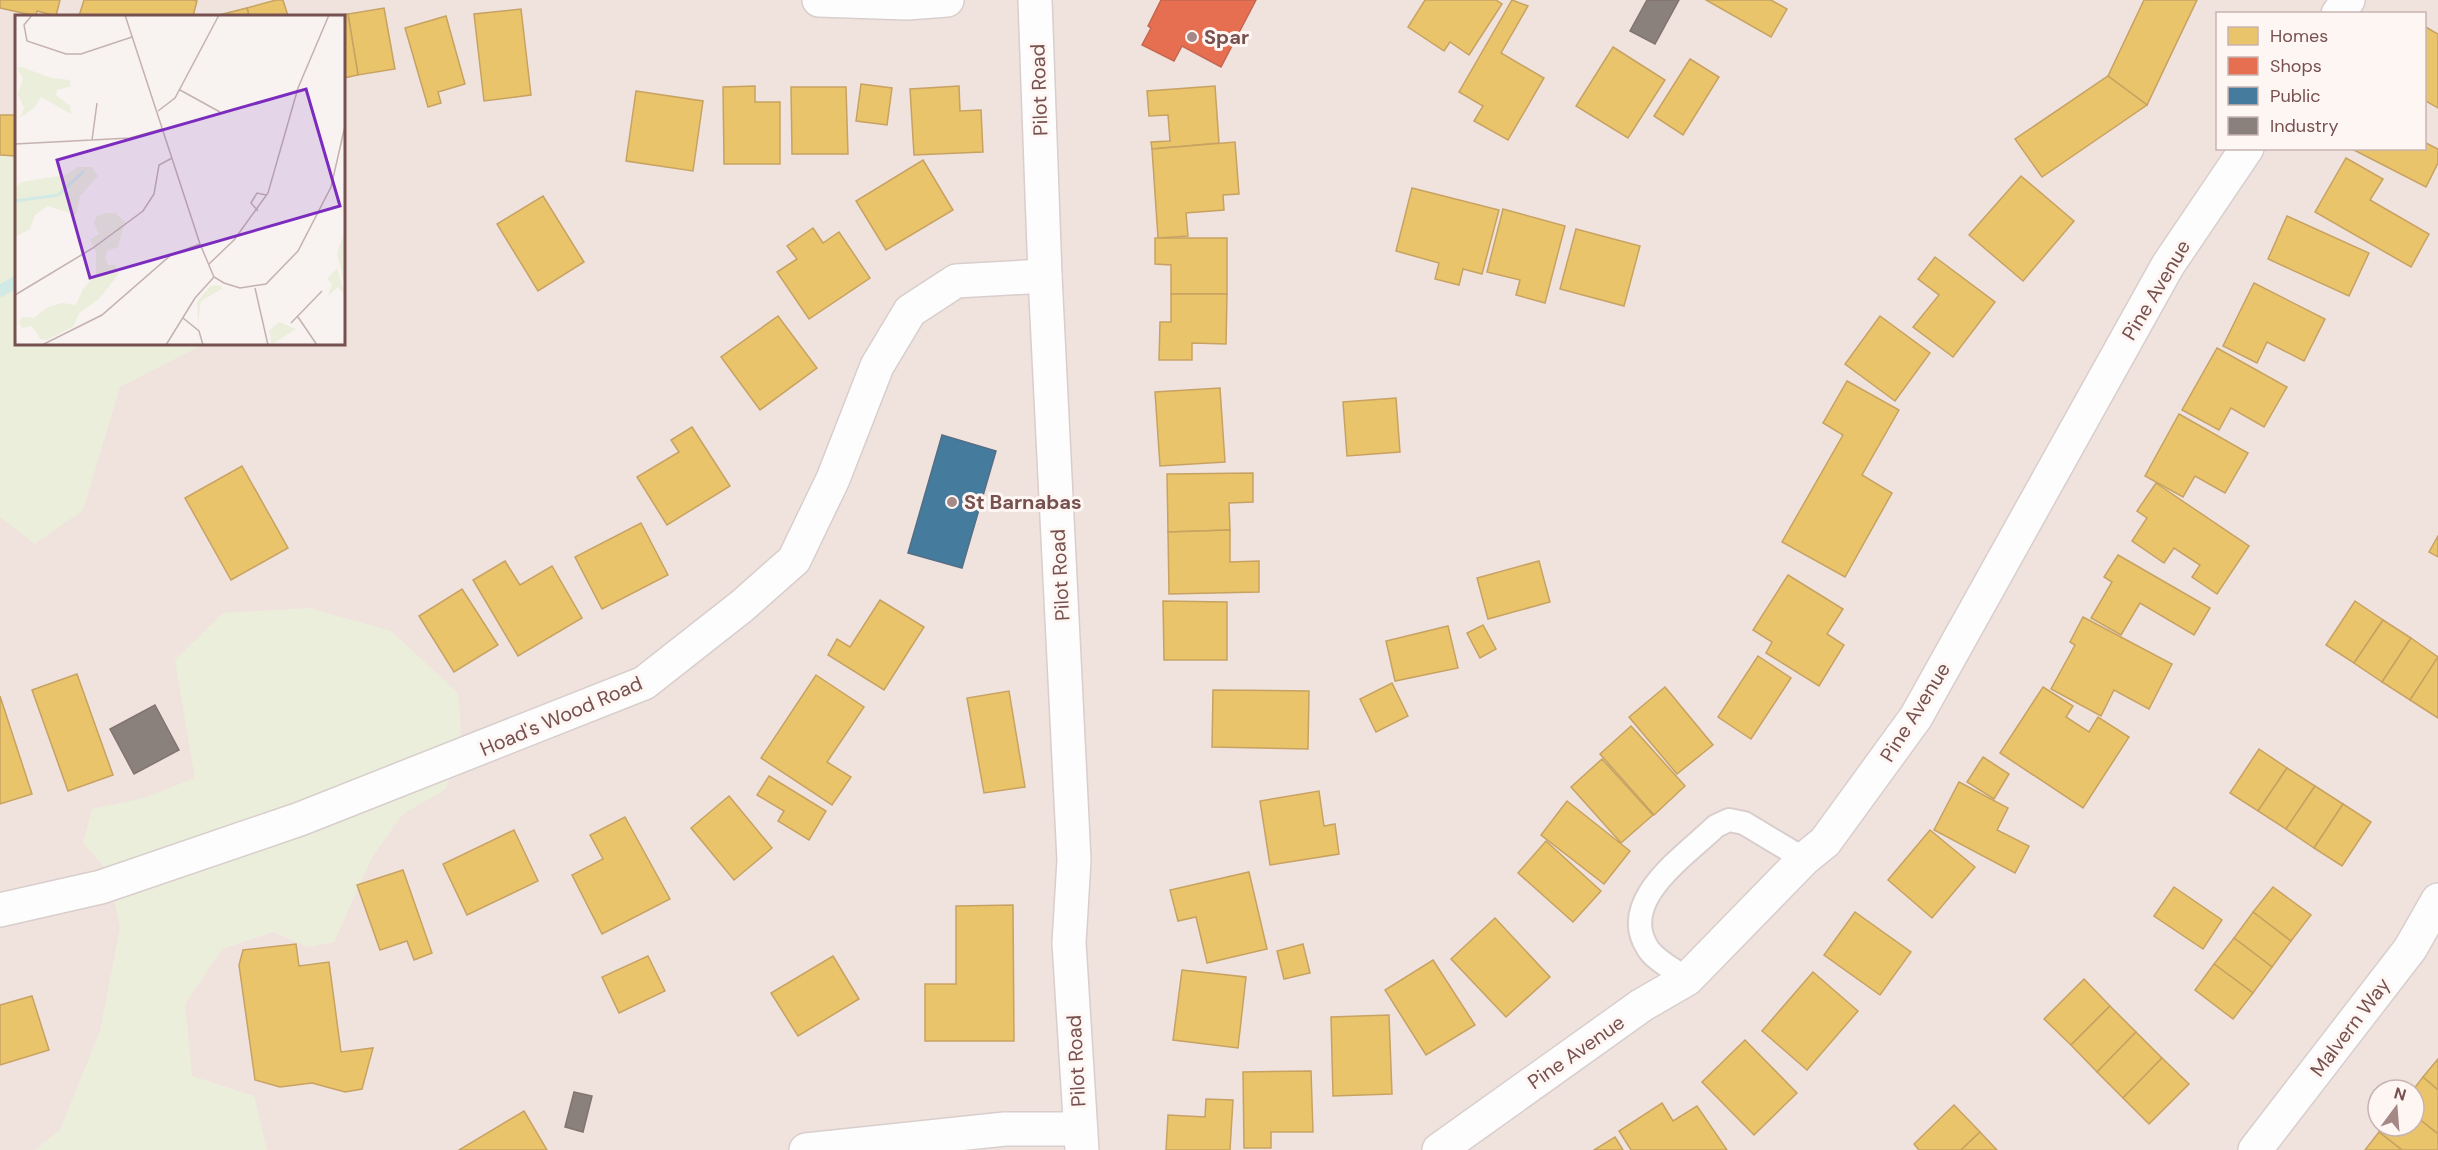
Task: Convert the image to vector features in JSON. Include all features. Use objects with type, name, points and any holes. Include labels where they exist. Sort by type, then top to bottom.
[{"type":"street","points":[[819,0],[907,3],[947,0]]},
{"type":"street","name":"Pilot Road","points":[[1035,0],[1045,276],[1073,848],[1070,943],[1081,1140]]},
{"type":"street","name":"Pine Avenue","points":[[1439,1150],[1642,1005],[1687,979],[1804,859],[1825,842],[1916,717],[2168,265],[2246,150]]},
{"type":"street","name":"Hoad's Wood Road","points":[[0,910],[101,887],[300,819],[644,683],[742,606],[794,560],[833,479],[877,366],[910,311],[957,281],[1045,276]]},
{"type":"street","name":"Malvern Way","points":[[2255,1150],[2410,949],[2438,900]]},
{"type":"street","points":[[806,1150],[1005,1129],[1081,1140]]},
{"type":"lane","points":[[1687,979],[1648,949],[1638,921],[1647,893],[1716,826],[1729,820],[1744,823],[1804,859]]},
{"type":"shaded area","points":[[0,0],[2438,0],[2438,1150],[0,1150]]},
{"type":"green space","points":[[0,150],[15,150],[15,345],[202,345],[120,387],[83,510],[35,544],[0,517]]},
{"type":"green space","points":[[309,608],[391,631],[458,693],[461,731],[446,789],[403,814],[372,857],[334,942],[308,947],[273,932],[222,949],[185,1004],[192,1076],[254,1096],[267,1150],[35,1150],[60,1130],[100,1031],[120,928],[109,872],[83,843],[92,809],[144,798],[195,778],[175,660],[223,613]]},
{"type":"building: Homes","points":[[0,0],[60,0],[56,15],[37,11],[36,15],[32,15],[0,8]]},
{"type":"building: Homes","points":[[84,0],[197,1],[193,15],[79,15]]},
{"type":"building: Homes","points":[[283,0],[288,15],[249,15],[247,8]]},
{"type":"building: Homes","points":[[1425,0],[1496,0],[1502,4],[1469,55],[1450,42],[1444,51],[1408,27]]},
{"type":"building: Homes","points":[[1512,0],[1528,6],[1501,53],[1544,78],[1508,140],[1474,121],[1483,106],[1459,92]]},
{"type":"building: Homes","points":[[1706,0],[1771,0],[1787,9],[1771,37]]},
{"type":"building: Homes","points":[[2144,0],[2197,0],[2147,105],[2108,76]]},
{"type":"building: Homes","points":[[247,8],[249,15],[219,15]]},
{"type":"building: Homes","points":[[384,8],[395,69],[358,75],[348,14]]},
{"type":"building: Homes","points":[[521,9],[531,95],[484,101],[474,14]]},
{"type":"building: Homes","points":[[348,14],[358,75],[345,78],[345,15],[340,15]]},
{"type":"building: Homes","points":[[446,16],[465,84],[438,92],[441,103],[428,107],[405,28]]},
{"type":"building: Homes","points":[[2426,27],[2438,34],[2438,108],[2426,101]]},
{"type":"building: Homes","points":[[1613,47],[1665,80],[1628,138],[1576,106]]},
{"type":"building: Homes","points":[[1690,59],[1719,77],[1683,135],[1654,116]]},
{"type":"building: Homes","points":[[2108,76],[2147,105],[2042,177],[2015,139]]},
{"type":"building: Homes","points":[[861,84],[892,88],[887,125],[856,121]]},
{"type":"building: Homes","points":[[755,86],[755,102],[780,102],[780,164],[724,164],[723,87]]},
{"type":"building: Homes","points":[[959,86],[960,111],[981,110],[983,152],[914,155],[910,89]]},
{"type":"building: Homes","points":[[1215,86],[1219,143],[1152,149],[1151,142],[1170,141],[1168,115],[1149,116],[1147,91]]},
{"type":"building: Homes","points":[[791,87],[846,87],[848,154],[792,154]]},
{"type":"building: Homes","points":[[636,91],[703,101],[693,171],[626,161]]},
{"type":"building: Homes","points":[[0,115],[15,115],[15,156],[0,155]]},
{"type":"building: Homes","points":[[1235,142],[1239,194],[1223,195],[1224,210],[1186,213],[1188,236],[1158,238],[1152,149]]},
{"type":"building: Homes","points":[[2426,143],[2438,149],[2438,163],[2426,187],[2354,150],[2426,150]]},
{"type":"building: Homes","points":[[2346,158],[2383,179],[2370,200],[2429,234],[2411,267],[2315,212]]},
{"type":"building: Homes","points":[[923,160],[953,210],[886,250],[856,201]]},
{"type":"building: Homes","points":[[2021,176],[2074,221],[2023,281],[1969,235]]},
{"type":"building: Homes","points":[[1412,188],[1499,210],[1482,274],[1463,269],[1459,285],[1435,279],[1439,263],[1396,251]]},
{"type":"building: Homes","points":[[543,196],[584,262],[538,291],[497,224]]},
{"type":"building: Homes","points":[[1503,209],[1565,226],[1545,303],[1516,295],[1520,280],[1487,272]]},
{"type":"building: Homes","points":[[2287,216],[2369,253],[2349,296],[2268,259]]},
{"type":"building: Homes","points":[[813,228],[823,243],[839,232],[870,278],[809,319],[777,272],[797,259],[787,246]]},
{"type":"building: Homes","points":[[1576,229],[1640,246],[1624,306],[1560,289]]},
{"type":"building: Homes","points":[[1155,238],[1227,238],[1227,294],[1171,294],[1171,265],[1155,264]]},
{"type":"building: Homes","points":[[1935,257],[1995,302],[1953,357],[1913,327],[1939,295],[1918,279]]},
{"type":"building: Homes","points":[[2254,283],[2325,319],[2304,361],[2267,342],[2257,363],[2223,346]]},
{"type":"building: Homes","points":[[1171,294],[1227,294],[1226,344],[1192,343],[1192,360],[1159,360],[1160,322],[1171,322]]},
{"type":"building: Homes","points":[[778,316],[817,368],[760,410],[721,357]]},
{"type":"building: Homes","points":[[1880,316],[1930,353],[1895,401],[1845,364]]},
{"type":"building: Homes","points":[[2217,348],[2287,387],[2264,427],[2231,408],[2219,430],[2182,410]]},
{"type":"building: Homes","points":[[1847,381],[1899,410],[1862,475],[1892,493],[1845,577],[1782,542],[1843,435],[1823,423]]},
{"type":"building: Homes","points":[[1220,388],[1225,462],[1160,466],[1155,392]]},
{"type":"building: Homes","points":[[1396,398],[1400,452],[1347,456],[1343,402]]},
{"type":"building: Homes","points":[[2179,414],[2248,453],[2225,493],[2195,476],[2183,497],[2145,476]]},
{"type":"building: Homes","points":[[692,427],[730,486],[667,525],[637,477],[679,452],[671,440]]},
{"type":"building: Homes","points":[[242,466],[288,548],[231,580],[185,498]]},
{"type":"building: Homes","points":[[1253,473],[1253,502],[1229,503],[1230,530],[1168,532],[1167,474]]},
{"type":"building: Homes","points":[[2156,483],[2249,546],[2217,594],[2192,577],[2200,565],[2174,548],[2164,563],[2132,541],[2147,518],[2137,511]]},
{"type":"building: Homes","points":[[641,523],[668,575],[602,609],[575,557]]},
{"type":"building: Homes","points":[[1230,530],[1230,562],[1259,561],[1259,592],[1169,594],[1168,532]]},
{"type":"building: Homes","points":[[2438,536],[2438,557],[2429,552]]},
{"type":"building: Homes","points":[[2118,555],[2210,608],[2194,635],[2140,603],[2121,635],[2091,618],[2112,582],[2104,577]]},
{"type":"building: Homes","points":[[505,561],[520,585],[552,566],[582,618],[518,656],[473,580]]},
{"type":"building: Homes","points":[[1539,561],[1550,602],[1488,619],[1477,578]]},
{"type":"building: Homes","points":[[1788,575],[1843,609],[1827,634],[1844,645],[1819,686],[1766,653],[1772,642],[1753,630]]},
{"type":"building: Homes","points":[[462,589],[498,645],[454,672],[419,616]]},
{"type":"building: Homes","points":[[880,600],[924,627],[884,690],[828,655],[837,639],[850,647]]},
{"type":"building: Homes","points":[[1163,601],[1227,602],[1227,660],[1164,660]]},
{"type":"building: Homes","points":[[2355,601],[2383,620],[2354,663],[2326,645]]},
{"type":"building: Homes","points":[[2083,617],[2172,664],[2149,709],[2114,690],[2101,716],[2051,689],[2075,645],[2070,642]]},
{"type":"building: Homes","points":[[2383,620],[2411,638],[2382,682],[2354,663]]},
{"type":"building: Homes","points":[[1483,625],[1496,649],[1480,658],[1467,633]]},
{"type":"building: Homes","points":[[1448,626],[1458,668],[1395,681],[1386,641]]},
{"type":"building: Homes","points":[[2411,638],[2438,657],[2410,700],[2382,682]]},
{"type":"building: Homes","points":[[1758,656],[1791,678],[1751,739],[1718,717]]},
{"type":"building: Homes","points":[[2438,657],[2438,718],[2410,700]]},
{"type":"building: Homes","points":[[77,674],[113,775],[68,791],[32,690]]},
{"type":"building: Homes","points":[[816,675],[864,707],[827,762],[851,777],[832,805],[761,758]]},
{"type":"building: Homes","points":[[1392,683],[1408,716],[1376,732],[1360,699]]},
{"type":"building: Homes","points":[[1665,687],[1713,745],[1677,774],[1629,717]]},
{"type":"building: Homes","points":[[2043,687],[2073,706],[2066,717],[2089,732],[2098,717],[2129,737],[2083,808],[2000,753]]},
{"type":"building: Homes","points":[[1213,690],[1309,691],[1308,749],[1212,747]]},
{"type":"building: Homes","points":[[1009,691],[1025,787],[984,793],[967,698]]},
{"type":"building: Homes","points":[[0,696],[32,794],[0,804]]},
{"type":"building: Homes","points":[[1631,726],[1685,786],[1654,815],[1600,754]]},
{"type":"building: Homes","points":[[2259,749],[2287,768],[2258,811],[2230,793]]},
{"type":"building: Homes","points":[[1983,757],[2009,774],[1994,799],[1967,782]]},
{"type":"building: Homes","points":[[1602,759],[1653,815],[1621,843],[1571,787]]},
{"type":"building: Homes","points":[[2287,768],[2315,786],[2286,829],[2258,811]]},
{"type":"building: Homes","points":[[769,776],[826,811],[809,840],[778,821],[784,811],[757,795]]},
{"type":"building: Homes","points":[[1959,782],[2008,808],[1997,830],[2029,846],[2015,873],[1934,830]]},
{"type":"building: Homes","points":[[2315,786],[2343,804],[2314,848],[2286,829]]},
{"type":"building: Homes","points":[[1319,791],[1324,826],[1335,824],[1339,854],[1270,865],[1260,801]]},
{"type":"building: Homes","points":[[729,796],[772,848],[734,880],[691,828]]},
{"type":"building: Homes","points":[[1567,801],[1630,851],[1604,884],[1541,835]]},
{"type":"building: Homes","points":[[2343,804],[2371,822],[2342,866],[2314,848]]},
{"type":"building: Homes","points":[[625,817],[670,899],[602,934],[572,875],[603,859],[590,835]]},
{"type":"building: Homes","points":[[514,830],[538,881],[467,915],[443,864]]},
{"type":"building: Homes","points":[[1930,830],[1975,867],[1932,918],[1888,880]]},
{"type":"building: Homes","points":[[1546,841],[1601,891],[1573,922],[1518,873]]},
{"type":"building: Homes","points":[[403,870],[432,953],[414,960],[407,941],[380,950],[357,885]]},
{"type":"building: Homes","points":[[1249,872],[1267,949],[1207,963],[1196,917],[1178,921],[1170,890]]},
{"type":"building: Homes","points":[[2174,887],[2222,920],[2203,949],[2154,916]]},
{"type":"building: Homes","points":[[2273,887],[2311,915],[2291,941],[2253,912]]},
{"type":"building: Homes","points":[[1013,905],[1014,1041],[925,1041],[925,984],[956,984],[956,906]]},
{"type":"building: Homes","points":[[1855,912],[1911,952],[1880,995],[1824,955]]},
{"type":"building: Homes","points":[[2253,912],[2291,941],[2272,967],[2234,938]]},
{"type":"building: Homes","points":[[1495,918],[1550,977],[1506,1017],[1451,959]]},
{"type":"building: Homes","points":[[2234,938],[2272,967],[2253,993],[2214,964]]},
{"type":"building: Homes","points":[[296,944],[299,966],[329,962],[341,1052],[373,1048],[362,1089],[345,1092],[312,1083],[280,1087],[255,1080],[239,965],[243,950]]},
{"type":"building: Homes","points":[[1303,944],[1310,973],[1284,979],[1277,951]]},
{"type":"building: Homes","points":[[648,956],[665,991],[619,1013],[602,977]]},
{"type":"building: Homes","points":[[833,956],[859,999],[798,1036],[771,993]]},
{"type":"building: Homes","points":[[1433,960],[1475,1025],[1426,1055],[1385,990]]},
{"type":"building: Homes","points":[[2214,964],[2253,993],[2233,1019],[2195,990]]},
{"type":"building: Homes","points":[[1182,970],[1246,977],[1238,1048],[1173,1040]]},
{"type":"building: Homes","points":[[1813,972],[1858,1011],[1807,1070],[1762,1031]]},
{"type":"building: Homes","points":[[2084,979],[2110,1006],[2071,1045],[2044,1019]]},
{"type":"building: Homes","points":[[32,996],[49,1050],[0,1065],[0,1005]]},
{"type":"building: Homes","points":[[2110,1006],[2136,1032],[2097,1072],[2071,1045]]},
{"type":"building: Homes","points":[[1389,1015],[1392,1094],[1333,1096],[1331,1017]]},
{"type":"building: Homes","points":[[2136,1032],[2162,1058],[2123,1098],[2097,1072]]},
{"type":"building: Homes","points":[[1745,1040],[1797,1093],[1754,1135],[1702,1082]]},
{"type":"building: Homes","points":[[2162,1058],[2189,1084],[2149,1124],[2123,1098]]},
{"type":"building: Homes","points":[[2438,1059],[2438,1090],[2423,1077]]},
{"type":"building: Homes","points":[[1311,1071],[1313,1132],[1271,1132],[1271,1148],[1244,1148],[1243,1072]]},
{"type":"building: Homes","points":[[2426,1080],[2438,1090],[2438,1134],[2426,1124]]},
{"type":"building: Homes","points":[[1206,1099],[1233,1100],[1230,1150],[1166,1150],[1168,1115],[1205,1117]]},
{"type":"building: Homes","points":[[1662,1103],[1673,1121],[1697,1106],[1727,1150],[1631,1150],[1619,1131]]},
{"type":"building: Homes","points":[[1954,1105],[1980,1132],[1961,1150],[1919,1150],[1914,1144]]},
{"type":"building: Homes","points":[[524,1111],[547,1150],[459,1150]]},
{"type":"building: Homes","points":[[2426,1124],[2438,1134],[2438,1150],[2402,1150],[2387,1138],[2426,1138]]},
{"type":"building: Homes","points":[[1980,1132],[1997,1150],[1961,1150]]},
{"type":"building: Homes","points":[[1615,1137],[1623,1150],[1594,1150]]},
{"type":"building: Homes","points":[[2374,1138],[2387,1138],[2402,1150],[2365,1150]]},
{"type":"building: Shops","name":"Spar","points":[[1161,0],[1256,0],[1221,67],[1182,46],[1174,61],[1142,45],[1151,28],[1148,26]]},
{"type":"building: Public","name":"St Barnabas","points":[[942,435],[996,451],[962,568],[908,553]]},
{"type":"building: Industry","points":[[1647,0],[1679,0],[1655,44],[1630,31]]},
{"type":"building: Industry","points":[[155,705],[179,750],[134,774],[110,729]]},
{"type":"building: Industry","points":[[574,1092],[592,1096],[583,1132],[565,1127]]},
{"type":"waterway","points":[[0,291],[15,283]]},
{"type":"place","name":"Spar","points":[[1192,37]]},
{"type":"place","name":"St Barnabas","points":[[952,502]]}]
